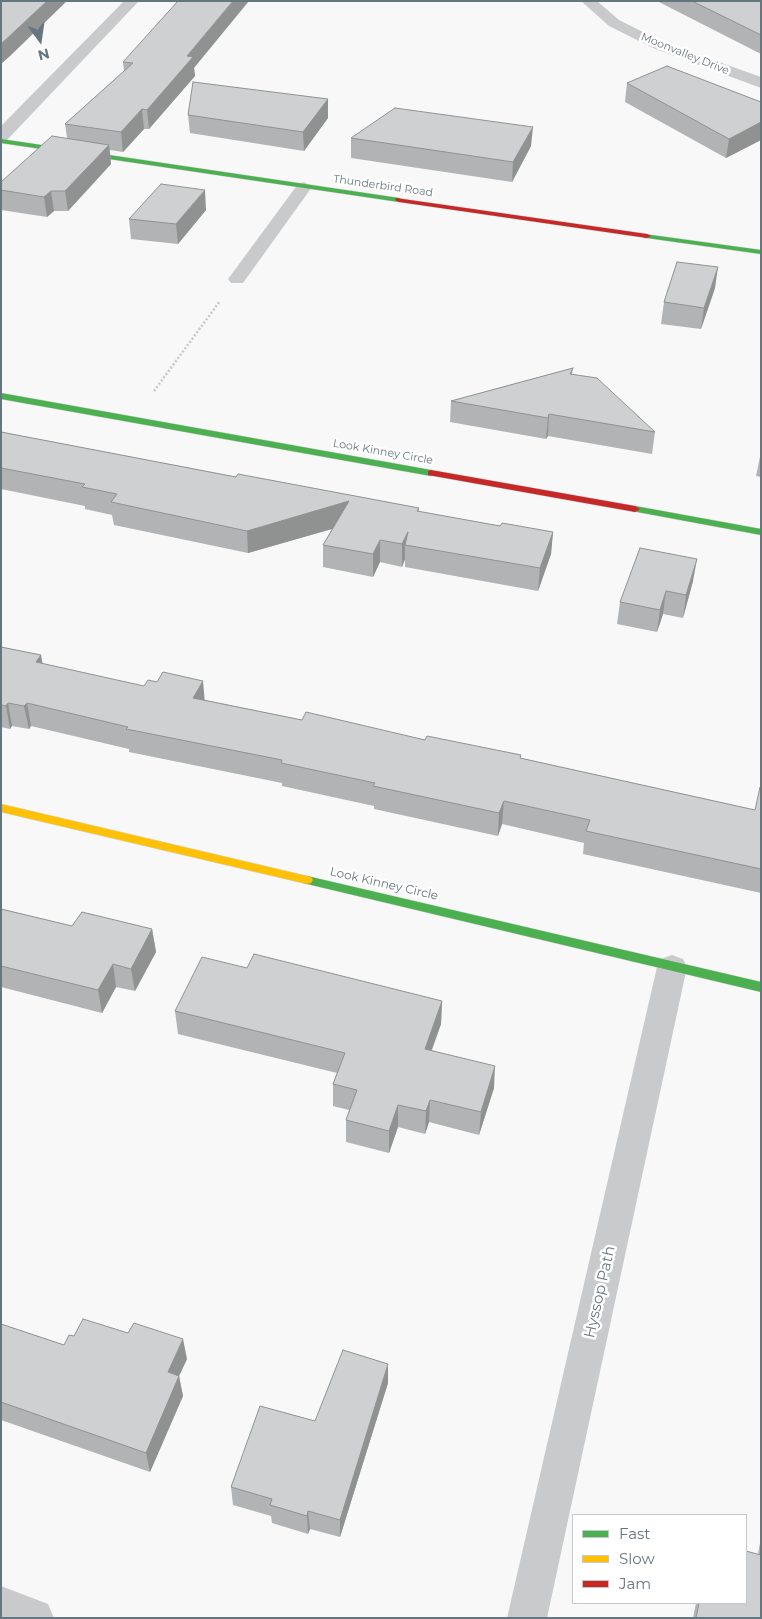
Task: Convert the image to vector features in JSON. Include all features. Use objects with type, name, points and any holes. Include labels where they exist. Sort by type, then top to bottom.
[{"type":"street","points":[[1,136],[132,1]]},
{"type":"street","name":"Moonvalley Drive","points":[[588,1],[614,23],[658,45],[761,83]]},
{"type":"street","name":"Thunderbird Road","points":[[1,141],[304,187],[761,252]]},
{"type":"street","name":"Look Kinney Circle","points":[[1,396],[761,532]]},
{"type":"street","name":"Look Kinney Circle","points":[[1,808],[761,987]]},
{"type":"street","name":"Hyssop Path","points":[[527,1618],[672,966]]},
{"type":"street","points":[[1,1606],[34,1618]]},
{"type":"lane","points":[[237,279],[304,187]]},
{"type":"path","points":[[134,419],[237,279]]},
{"type":"building","points":[[1,1],[47,1],[1,44]]},
{"type":"building","points":[[178,1],[233,1],[187,56],[193,57],[147,110],[142,109],[121,132],[65,124],[133,63],[123,62]]},
{"type":"building","points":[[692,1],[761,1],[761,35]]},
{"type":"building","points":[[667,66],[761,102],[761,122],[729,139],[627,83]]},
{"type":"building","points":[[193,82],[328,99],[303,132],[188,115]]},
{"type":"building","points":[[395,108],[533,127],[513,162],[351,138]]},
{"type":"building","points":[[52,136],[109,145],[65,191],[51,191],[44,197],[1,190],[1,182]]},
{"type":"building","points":[[161,184],[205,190],[176,224],[129,219]]},
{"type":"building","points":[[677,262],[718,267],[704,308],[664,302]]},
{"type":"building","points":[[573,368],[570,374],[597,378],[655,432],[549,414],[548,418],[451,401]]},
{"type":"building","points":[[1,432],[236,477],[238,474],[419,508],[417,511],[500,526],[502,523],[553,532],[540,568],[405,545],[408,532],[402,544],[380,540],[373,554],[323,545],[349,501],[247,531],[111,502],[117,494],[82,487],[85,484],[1,468]]},
{"type":"building","points":[[640,548],[697,559],[686,595],[666,591],[660,610],[620,602]]},
{"type":"building","points":[[1,647],[41,655],[36,662],[144,686],[148,680],[157,682],[163,672],[203,681],[193,698],[302,720],[306,712],[425,740],[427,736],[521,755],[520,758],[755,810],[761,787],[761,869],[586,831],[590,820],[504,801],[499,813],[373,786],[375,783],[281,763],[282,760],[126,729],[128,727],[27,703],[24,706],[8,703],[6,706],[1,705]]},
{"type":"building","points":[[1,909],[72,926],[82,912],[152,929],[131,969],[113,964],[98,990],[1,966]]},
{"type":"building","points":[[254,954],[442,1001],[425,1049],[495,1066],[481,1112],[430,1100],[426,1111],[398,1105],[389,1131],[346,1120],[357,1090],[333,1084],[345,1053],[175,1011],[202,957],[247,968]]},
{"type":"building","points":[[83,1319],[128,1333],[134,1323],[183,1339],[168,1372],[179,1376],[146,1453],[1,1402],[1,1324],[64,1345],[69,1335],[74,1336]]},
{"type":"building","points":[[343,1350],[388,1364],[340,1520],[308,1511],[307,1516],[270,1505],[272,1499],[231,1487],[260,1406],[315,1421]]},
{"type":"building","points":[[747,1551],[761,1555],[761,1618],[696,1618],[699,1604],[747,1604]]},
{"type":"traffic: fast","points":[[1,141],[399,200]]},
{"type":"traffic: fast","points":[[647,236],[761,252]]},
{"type":"traffic: fast","points":[[1,396],[431,473]]},
{"type":"traffic: fast","points":[[635,509],[761,532]]},
{"type":"traffic: fast","points":[[307,880],[761,987]]},
{"type":"traffic: slow","points":[[1,808],[307,880]]},
{"type":"traffic: jam","points":[[399,200],[647,236]]},
{"type":"traffic: jam","points":[[431,473],[635,509]]}]
